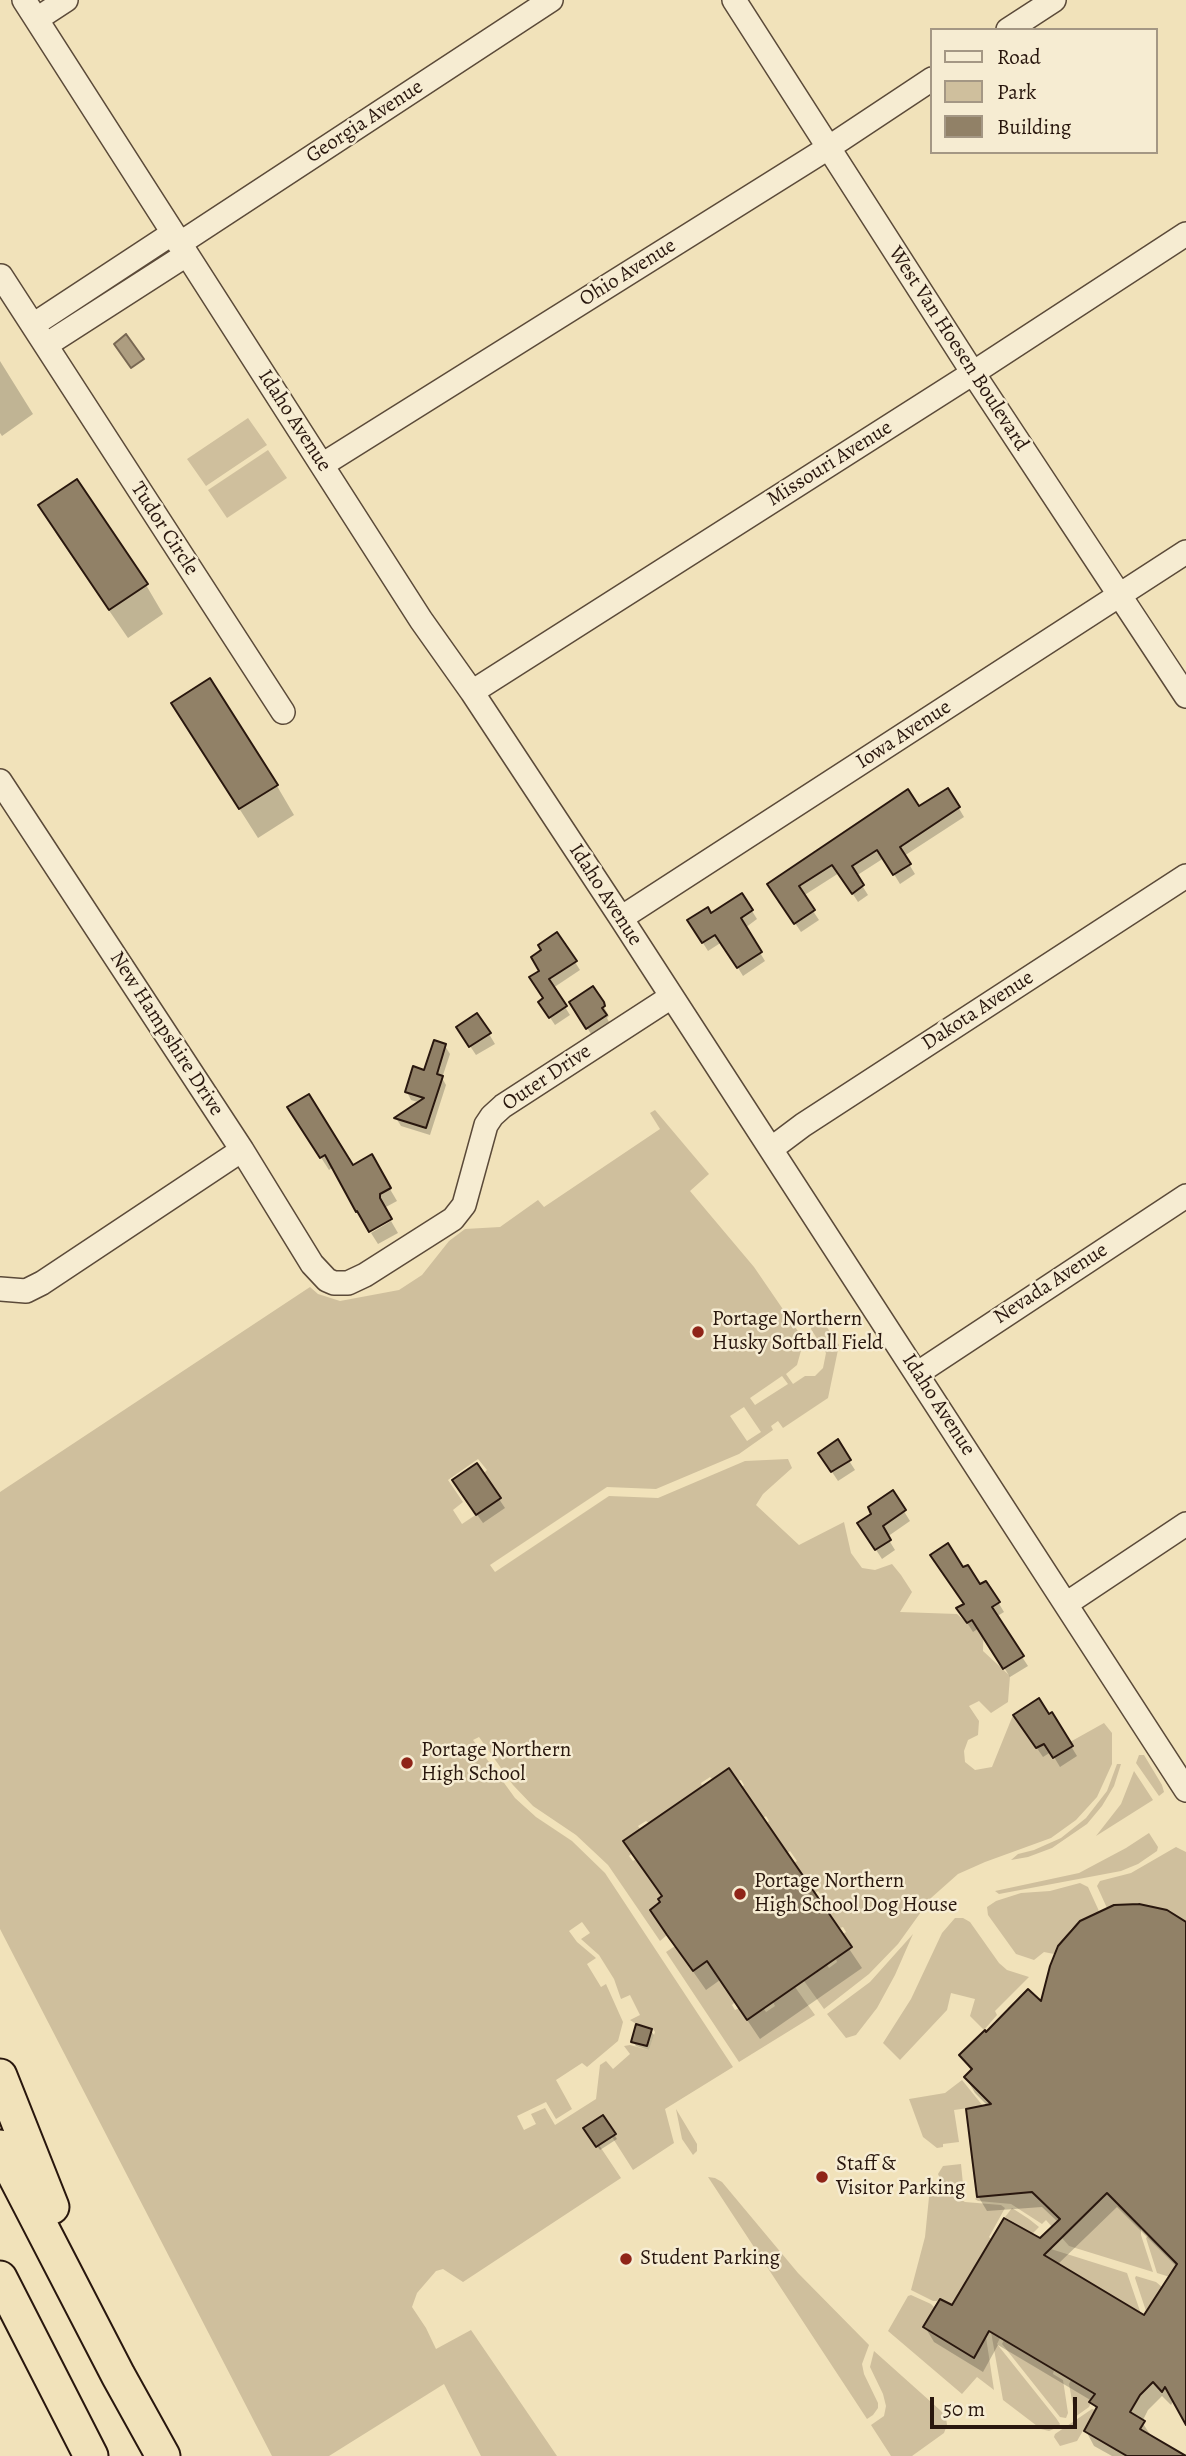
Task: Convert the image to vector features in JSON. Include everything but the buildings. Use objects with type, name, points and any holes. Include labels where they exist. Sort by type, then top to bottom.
[{"type":"highway","points":[[0,2076],[118,2375]]},
{"type":"highway","points":[[0,2147],[163,2456]]},
{"type":"highway","points":[[0,2278],[91,2456]]},
{"type":"highway","points":[[0,2295],[47,2371]]},
{"type":"street","points":[[31,9],[66,0]]},
{"type":"street","name":"Georgia Avenue","points":[[179,244],[551,0]]},
{"type":"street","name":"West Van Hoesen Boulevard","points":[[734,0],[973,373],[1186,696]]},
{"type":"street","points":[[1011,28],[1054,0]]},
{"type":"street","name":"Idaho Avenue","points":[[31,9],[421,621],[472,692],[621,918],[1186,1790]]},
{"type":"street","name":"Ohio Avenue","points":[[322,465],[828,148],[930,80]]},
{"type":"street","name":"Missouri Avenue","points":[[472,692],[1186,234]]},
{"type":"street","points":[[33,325],[179,244]]},
{"type":"street","points":[[46,345],[179,244]]},
{"type":"street","name":"Tudor Circle","points":[[1,276],[283,712]]},
{"type":"street","name":"Iowa Avenue","points":[[621,918],[1186,552]]},
{"type":"street","name":"New Hampshire Drive","points":[[0,781],[242,1150],[312,1264],[327,1280],[334,1283]]},
{"type":"street","name":"Dakota Avenue","points":[[771,1149],[803,1125],[1186,876]]},
{"type":"street","name":"Outer Drive","points":[[334,1283],[348,1283],[365,1275],[453,1219],[464,1205],[486,1125],[492,1116],[503,1106],[671,997]]},
{"type":"street","points":[[0,1290],[26,1291],[42,1283],[242,1150]]},
{"type":"street","name":"Nevada Avenue","points":[[918,1373],[1186,1196]]},
{"type":"street","points":[[1066,1604],[1186,1524]]},
{"type":"green space","points":[[248,418],[267,445],[206,486],[187,459]]},
{"type":"green space","points":[[268,450],[287,478],[227,518],[208,490]]},
{"type":"green space","name":"Portage Northern High School","points":[[655,1110],[709,1174],[690,1191],[754,1267],[804,1340],[797,1365],[786,1374],[793,1384],[805,1376],[815,1376],[823,1368],[826,1353],[811,1329],[812,1323],[820,1317],[839,1345],[828,1398],[783,1428],[778,1421],[771,1426],[773,1430],[739,1454],[656,1489],[607,1487],[490,1565],[495,1572],[609,1496],[658,1498],[745,1461],[788,1459],[792,1468],[763,1494],[756,1505],[799,1545],[844,1522],[851,1553],[862,1568],[875,1570],[892,1564],[912,1592],[900,1612],[957,1614],[967,1623],[984,1615],[983,1651],[1010,1676],[1008,1702],[991,1713],[979,1701],[969,1706],[979,1721],[978,1735],[968,1740],[964,1751],[965,1762],[975,1770],[992,1767],[1013,1715],[1036,1748],[1044,1744],[1053,1758],[1072,1746],[1070,1742],[1104,1723],[1112,1733],[1112,1764],[1097,1797],[1076,1820],[1051,1838],[958,1874],[931,1898],[898,1944],[869,1974],[824,2009],[804,1981],[827,1965],[829,1968],[852,1947],[843,1934],[846,1932],[843,1927],[840,1928],[818,1898],[821,1895],[818,1891],[815,1893],[794,1863],[797,1861],[790,1851],[787,1853],[767,1823],[769,1821],[766,1816],[763,1818],[742,1787],[744,1785],[741,1780],[738,1781],[729,1768],[701,1783],[702,1786],[649,1823],[646,1821],[638,1826],[640,1829],[623,1841],[632,1853],[629,1856],[633,1861],[636,1859],[662,1896],[660,1902],[650,1910],[667,1935],[660,1941],[608,1865],[576,1835],[533,1806],[513,1785],[479,1737],[473,1740],[515,1798],[536,1817],[572,1841],[605,1873],[733,2067],[665,2109],[674,2143],[633,2170],[612,2137],[616,2134],[604,2116],[583,2128],[596,2147],[599,2145],[621,2178],[463,2282],[443,2269],[436,2271],[417,2293],[412,2307],[436,2349],[471,2330],[557,2456],[481,2456],[444,2384],[329,2456],[272,2456],[0,1929],[0,1492],[310,1287],[318,1294],[340,1301],[399,1290],[422,1275],[449,1241],[465,1229],[500,1227],[538,1200],[544,1207],[660,1129],[650,1113]],"holes":[[[782,1376],[788,1384],[755,1405],[750,1398]],[[744,1407],[761,1432],[747,1441],[730,1416]],[[478,1459],[487,1470],[484,1473],[501,1498],[462,1524],[453,1510],[463,1502],[448,1480]],[[582,1922],[590,1933],[581,1939],[599,1955],[614,1979],[621,1999],[630,1995],[640,2015],[630,2020],[655,2032],[649,2050],[624,2046],[630,2054],[613,2069],[606,2061],[600,2065],[596,2099],[555,2125],[545,2108],[531,2114],[536,2124],[524,2130],[517,2116],[546,2102],[556,2119],[572,2109],[556,2080],[582,2063],[587,2067],[618,2041],[623,2022],[606,1984],[601,1987],[587,1964],[596,1958],[577,1942],[569,1931]]]},
{"type":"green space","points":[[1139,1755],[1144,1755],[1162,1785],[1164,1792],[1159,1796],[1136,1763]]},
{"type":"green space","points":[[1117,1764],[1121,1764],[1114,1786],[1087,1824],[1052,1848],[1011,1860],[1018,1854],[1061,1838],[1086,1818],[1107,1791]]},
{"type":"green space","points":[[1134,1771],[1153,1800],[1096,1836],[1121,1804]]},
{"type":"green space","points":[[1149,1833],[1158,1847],[1157,1851],[1138,1864],[1121,1871],[999,1894],[995,1891],[1079,1873]]},
{"type":"green space","points":[[1176,1847],[1186,1852],[1186,1922],[1167,1910],[1139,1904],[1114,1905],[1107,1908],[1097,1886],[1100,1881],[1131,1873]]},
{"type":"green space","points":[[1080,1883],[1088,1887],[1099,1911],[1071,1929],[1054,1954],[1044,1952],[1034,1960],[1016,1954],[988,1915],[987,1907],[996,1901],[1021,1893],[1050,1891]]},
{"type":"green space","points":[[955,1918],[970,1922],[1007,1970],[1029,1977],[995,2011],[997,2015],[984,2030],[970,2016],[975,1999],[951,1993],[947,2010],[900,2060],[883,2043],[911,1999],[942,1933]]},
{"type":"green space","points":[[913,1934],[877,2008],[856,2035],[846,2038],[827,2014],[870,1982]]},
{"type":"green space","points":[[675,1946],[693,1970],[707,1961],[735,2002],[732,2005],[735,2010],[739,2008],[747,2020],[764,2009],[766,2012],[775,2006],[773,2002],[795,1987],[815,2015],[739,2062],[666,1952]]},
{"type":"green space","points":[[962,2080],[983,2106],[954,2110],[959,2142],[943,2144],[943,2147],[937,2148],[923,2137],[909,2099],[945,2093]]},
{"type":"green space","points":[[676,2109],[697,2144],[697,2151],[693,2155],[682,2139]]},
{"type":"green space","points":[[961,2164],[962,2197],[942,2183],[938,2174],[943,2166]]},
{"type":"green space","points":[[708,2177],[722,2182],[798,2273],[869,2345],[862,2364],[878,2403],[873,2415],[867,2419]]},
{"type":"green space","points":[[936,2188],[942,2188],[965,2202],[1001,2205],[1005,2208],[989,2237],[991,2239],[952,2305],[940,2298],[933,2301],[911,2290],[925,2237],[929,2197]]},
{"type":"green space","points":[[1032,2192],[1060,2219],[1052,2227],[1046,2220],[1042,2224],[1011,2204],[975,2199],[977,2197]]},
{"type":"green space","points":[[1107,2193],[1141,2227],[1153,2272],[1069,2246],[1062,2238]]},
{"type":"green space","points":[[1012,2208],[1039,2227],[1032,2234],[1005,2217]]},
{"type":"green space","points":[[1149,2235],[1186,2273],[1186,2282],[1157,2273],[1146,2238]]},
{"type":"green space","points":[[1051,2249],[1127,2273],[1141,2314],[1045,2256]]},
{"type":"green space","points":[[1136,2276],[1156,2282],[1162,2287],[1146,2311],[1135,2278]]},
{"type":"green space","points":[[911,2295],[935,2308],[924,2328],[973,2357],[986,2337],[994,2390],[977,2377],[962,2394],[888,2331]]},
{"type":"green space","points":[[991,2332],[1000,2338],[997,2344],[1056,2418],[1060,2424],[1058,2427],[1049,2431],[1041,2429],[1003,2400]]},
{"type":"green space","points":[[1004,2340],[1054,2370],[1053,2374],[1063,2380],[1068,2413],[1066,2418],[1060,2417],[1002,2344]]},
{"type":"green space","points":[[874,2351],[946,2417],[944,2433],[912,2456],[891,2456],[871,2425],[884,2416],[886,2406],[870,2367]]},
{"type":"green space","points":[[1071,2380],[1095,2394],[1089,2407],[1075,2417],[1069,2384]]},
{"type":"green space","points":[[1092,2409],[1095,2410],[1077,2441],[1060,2446],[1055,2434]]},
{"type":"shaded area","points":[[126,334],[144,359],[131,368],[114,344]]},
{"type":"place","name":"Portage Northern Husky Softball Field","points":[[698,1332]]},
{"type":"place","name":"Portage Northern High School","points":[[407,1763]]},
{"type":"place","name":"Portage Northern High School Dog House","points":[[740,1894]]},
{"type":"place","name":"Staff & Visitor Parking","points":[[822,2177]]},
{"type":"place","name":"Student Parking","points":[[626,2259]]}]
